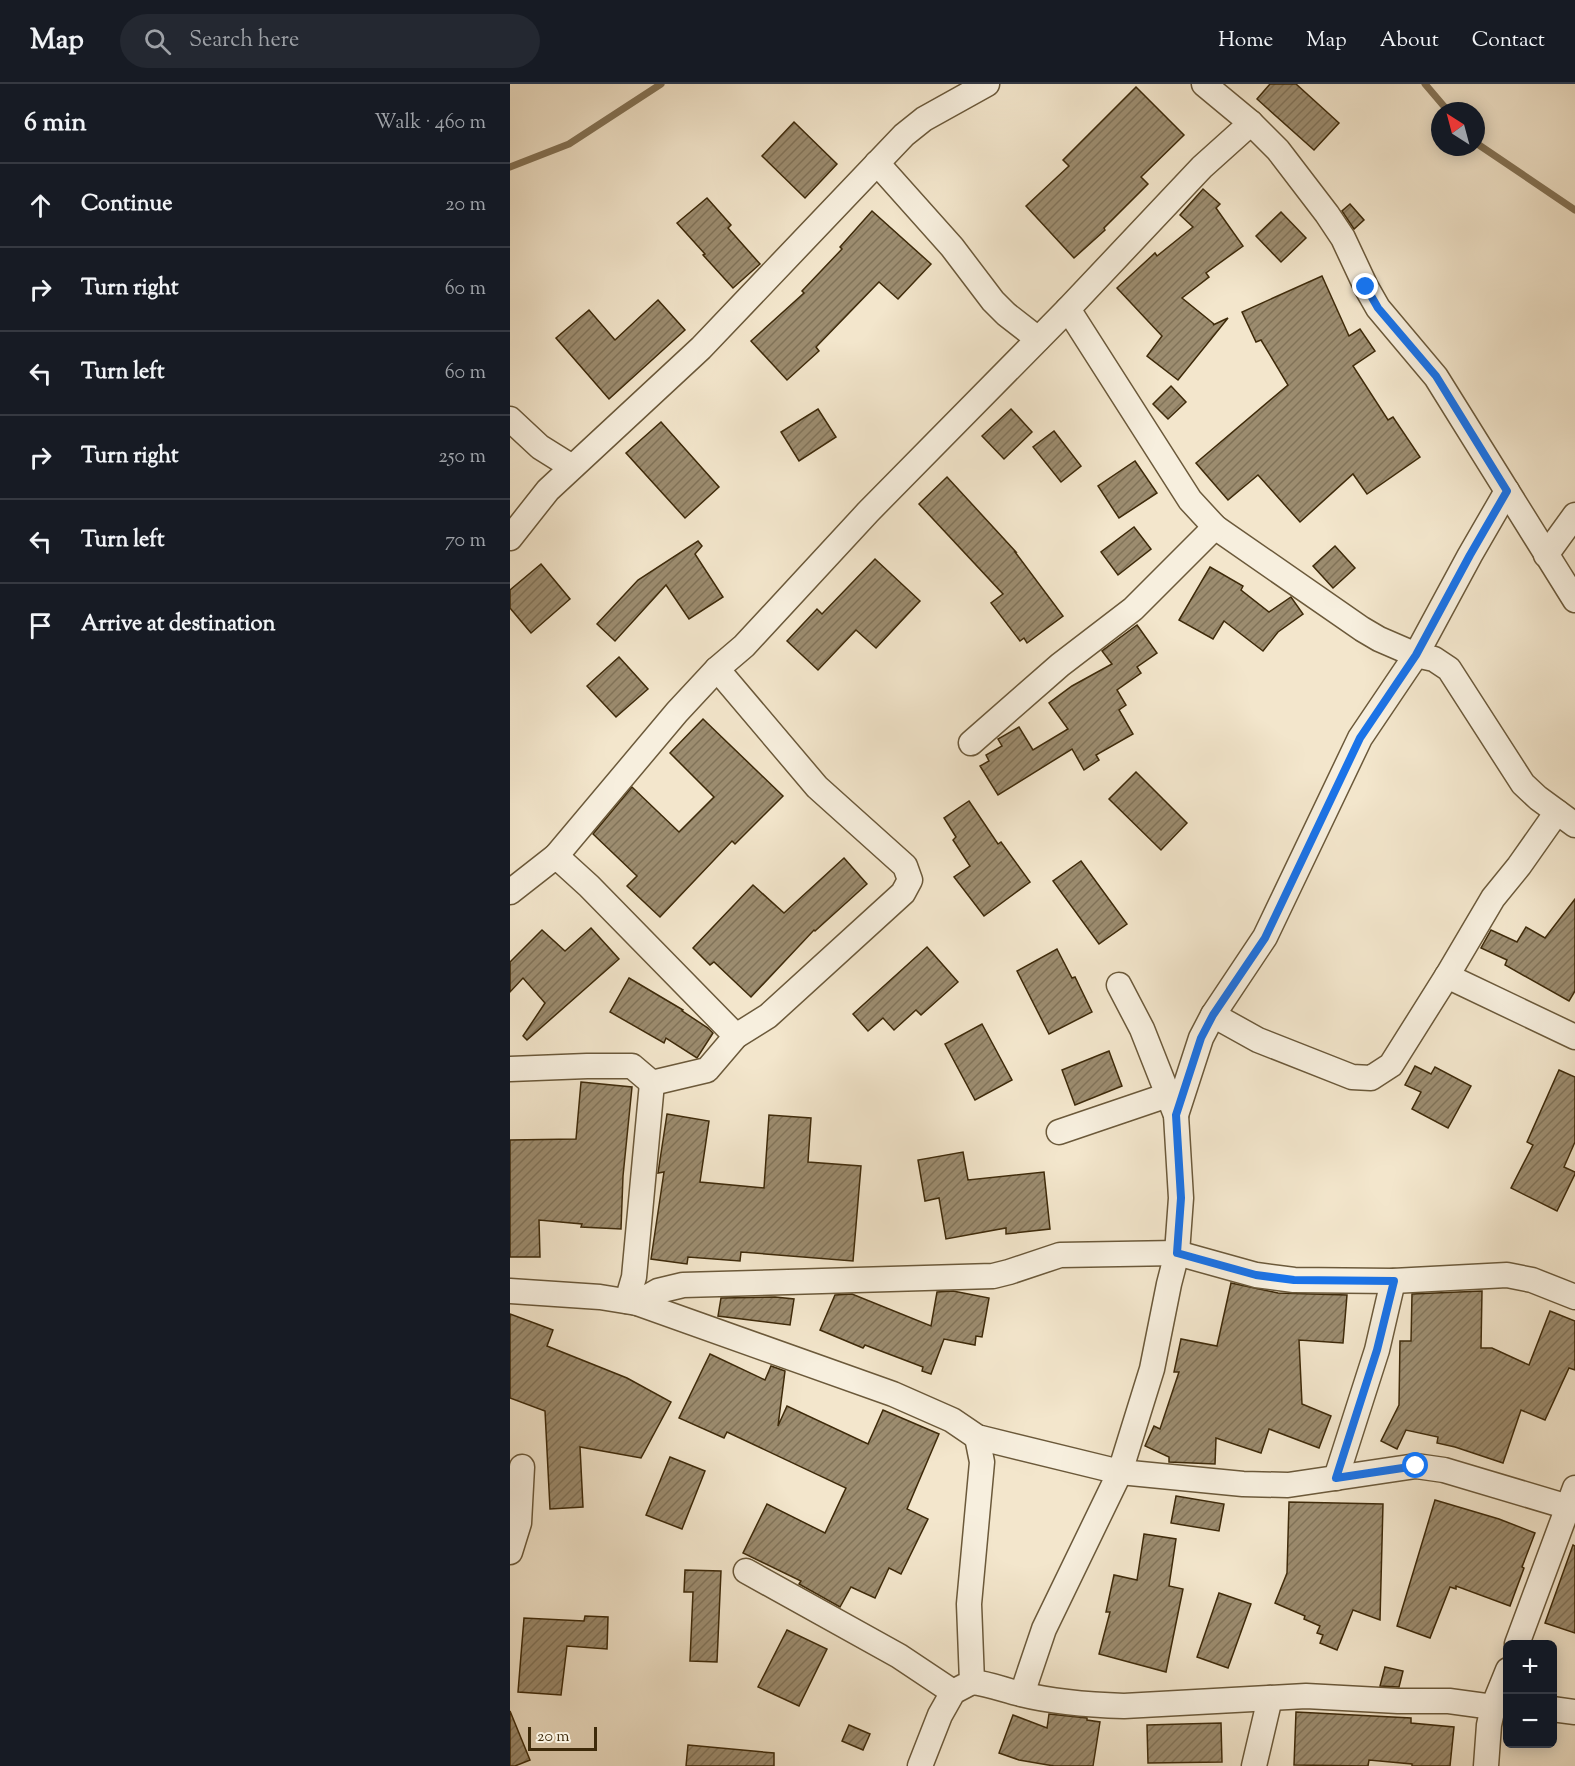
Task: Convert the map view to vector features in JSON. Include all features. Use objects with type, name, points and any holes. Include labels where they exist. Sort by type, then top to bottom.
[{"type":"street","points":[[510,538],[548,490],[700,348],[904,135],[924,119],[987,84]]},
{"type":"street","points":[[1204,84],[1251,123],[1278,150],[1328,214],[1343,238],[1378,308],[1436,376],[1575,600]]},
{"type":"street","points":[[510,892],[556,856],[677,712],[717,669],[744,646],[868,512],[1068,309],[1202,167],[1251,123]]},
{"type":"street","points":[[877,163],[952,247],[993,301],[1038,339]]},
{"type":"street","points":[[1068,309],[1190,500],[1215,527],[1362,629],[1416,655],[1434,659],[1449,669],[1523,784],[1566,818],[1519,866],[1493,898],[1391,1065],[1371,1077],[1352,1077],[1258,1040],[1213,1015]]},
{"type":"street","points":[[510,419],[540,447],[572,467]]},
{"type":"street","points":[[1172,1105],[1213,1015],[1265,938],[1360,738],[1416,655],[1507,491]]},
{"type":"street","points":[[1546,555],[1575,516]]},
{"type":"street","points":[[971,742],[1060,665],[1132,609],[1215,527]]},
{"type":"street","points":[[652,1083],[707,1070],[736,1036],[768,1016],[903,893],[910,880],[906,866],[817,787],[717,669]]},
{"type":"street","points":[[556,856],[589,886],[736,1036]]},
{"type":"street","points":[[1447,976],[1575,1037]]},
{"type":"street","points":[[1022,1694],[1044,1629],[1120,1472],[1152,1369],[1177,1253],[1181,1198],[1172,1105],[1142,1029],[1119,985]]},
{"type":"street","points":[[510,1069],[632,1066],[652,1083]]},
{"type":"street","points":[[632,1302],[652,1083]]},
{"type":"street","points":[[1059,1132],[1172,1105]]},
{"type":"street","points":[[632,1302],[658,1291],[683,1285],[993,1276],[1059,1255],[1177,1253],[1256,1275],[1294,1280],[1394,1281],[1508,1275],[1532,1280],[1575,1297]]},
{"type":"street","points":[[1336,1478],[1377,1350],[1394,1281]]},
{"type":"street","points":[[510,1291],[632,1302],[893,1394],[952,1420],[977,1437],[1120,1472],[1243,1484],[1288,1485],[1416,1466],[1444,1470],[1573,1501],[1519,1640]]},
{"type":"street","points":[[920,1766],[940,1715],[962,1687],[982,1462],[977,1437]]},
{"type":"street","points":[[510,1552],[519,1523],[522,1467]]},
{"type":"street","points":[[746,1571],[900,1656],[962,1687],[988,1683],[1022,1694],[1094,1705],[1124,1706],[1306,1696],[1398,1701],[1500,1700],[1489,1725],[1486,1766]]},
{"type":"street","points":[[1254,1766],[1270,1698]]},
{"type":"street","points":[[1557,1710],[1575,1712]]},
{"type":"building","points":[[1270,84],[1296,84],[1339,123],[1314,150],[1257,99]]},
{"type":"building","points":[[1136,87],[1184,135],[1141,177],[1148,184],[1104,228],[1105,230],[1074,258],[1026,206],[1069,166],[1063,160]]},
{"type":"building","points":[[794,122],[837,164],[805,198],[762,156]]},
{"type":"building","points":[[1203,189],[1220,204],[1216,208],[1243,246],[1206,273],[1209,277],[1182,298],[1213,325],[1228,318],[1178,380],[1147,356],[1162,336],[1117,288],[1155,253],[1157,256],[1193,227],[1180,215]]},
{"type":"building","points":[[707,198],[731,225],[728,228],[760,264],[733,288],[677,223]]},
{"type":"building","points":[[1350,204],[1364,220],[1354,229],[1342,211]]},
{"type":"building","points":[[872,211],[931,264],[898,299],[879,282],[816,347],[819,351],[787,380],[751,341],[804,293],[802,291],[842,249],[840,247]]},
{"type":"building","points":[[1281,212],[1306,238],[1281,262],[1256,236]]},
{"type":"building","points":[[1322,276],[1349,336],[1360,329],[1375,351],[1353,366],[1388,420],[1393,417],[1420,457],[1367,494],[1353,474],[1300,522],[1258,475],[1228,500],[1196,463],[1288,385],[1261,340],[1256,342],[1242,312]]},
{"type":"building","points":[[658,300],[685,330],[609,399],[556,338],[589,310],[615,340]]},
{"type":"building","points":[[1171,386],[1186,402],[1168,419],[1153,404]]},
{"type":"building","points":[[818,409],[836,437],[799,461],[781,432]]},
{"type":"building","points":[[1011,409],[1032,432],[1004,459],[982,436]]},
{"type":"building","points":[[661,422],[719,487],[685,518],[626,453]]},
{"type":"building","points":[[1054,431],[1081,466],[1061,482],[1033,447]]},
{"type":"building","points":[[1135,461],[1157,493],[1119,518],[1098,486]]},
{"type":"building","points":[[947,477],[1016,552],[1063,616],[1027,643],[1024,638],[1020,641],[991,603],[1003,594],[919,504]]},
{"type":"building","points":[[1134,527],[1151,549],[1118,575],[1101,552]]},
{"type":"building","points":[[698,541],[702,546],[695,554],[723,597],[689,619],[666,585],[615,641],[597,624],[638,580]]},
{"type":"building","points":[[1335,546],[1355,568],[1333,588],[1313,566]]},
{"type":"building","points":[[875,559],[920,601],[876,648],[856,630],[818,670],[787,641],[817,609],[822,614]]},
{"type":"building","points":[[541,564],[570,599],[531,633],[510,608],[510,590]]},
{"type":"building","points":[[1210,567],[1243,586],[1241,590],[1269,612],[1291,597],[1303,614],[1278,632],[1263,651],[1224,621],[1213,639],[1179,620]]},
{"type":"building","points":[[1137,625],[1157,653],[1137,667],[1141,673],[1117,690],[1126,705],[1119,710],[1133,734],[1096,755],[1099,760],[1084,770],[1072,749],[998,795],[980,766],[989,761],[986,755],[1002,746],[998,739],[1019,727],[1033,750],[1068,729],[1049,703],[1072,686],[1112,664],[1102,651]]},
{"type":"building","points":[[619,657],[648,689],[616,717],[587,686]]},
{"type":"building","points":[[703,719],[783,796],[735,844],[732,841],[660,917],[627,886],[637,876],[593,834],[632,787],[679,832],[714,797],[670,753]]},
{"type":"building","points":[[1136,772],[1187,823],[1161,850],[1109,799]]},
{"type":"building","points":[[969,801],[998,844],[1001,842],[1030,882],[984,916],[954,877],[970,866],[953,840],[956,837],[944,818]]},
{"type":"building","points":[[844,858],[867,884],[814,930],[751,997],[714,962],[710,965],[693,948],[753,885],[784,913]]},
{"type":"building","points":[[1081,861],[1127,924],[1099,944],[1053,881]]},
{"type":"building","points":[[1575,899],[1575,991],[1569,1001],[1505,965],[1507,960],[1481,948],[1491,930],[1517,942],[1526,927],[1545,938]]},
{"type":"building","points":[[591,928],[619,959],[527,1040],[523,1036],[545,1003],[523,978],[510,992],[510,962],[542,930],[565,951]]},
{"type":"building","points":[[927,947],[958,982],[921,1015],[916,1010],[894,1030],[883,1018],[868,1031],[853,1014]]},
{"type":"building","points":[[1057,949],[1072,978],[1075,977],[1092,1012],[1049,1034],[1017,971]]},
{"type":"building","points":[[629,978],[683,1010],[713,1033],[697,1058],[666,1038],[664,1043],[610,1012]]},
{"type":"building","points":[[982,1024],[1012,1080],[975,1100],[945,1044]]},
{"type":"building","points":[[1109,1051],[1122,1086],[1075,1105],[1062,1070]]},
{"type":"building","points":[[1415,1066],[1431,1074],[1435,1067],[1471,1086],[1448,1128],[1412,1109],[1421,1092],[1405,1085]]},
{"type":"building","points":[[1559,1070],[1575,1077],[1575,1142],[1564,1167],[1575,1174],[1557,1211],[1511,1188],[1533,1145],[1527,1142]]},
{"type":"building","points":[[581,1082],[632,1087],[623,1176],[621,1229],[581,1227],[582,1224],[539,1220],[540,1257],[510,1257],[510,1140],[576,1139]]},
{"type":"building","points":[[667,1114],[709,1121],[700,1182],[764,1188],[769,1115],[811,1118],[808,1162],[861,1166],[853,1261],[741,1252],[740,1261],[688,1257],[687,1264],[651,1259],[664,1172],[658,1173]]},
{"type":"building","points":[[963,1152],[968,1180],[1044,1172],[1050,1229],[1006,1234],[1006,1228],[946,1239],[939,1198],[925,1201],[918,1160]]},
{"type":"building","points":[[1231,1283],[1278,1293],[1347,1295],[1343,1343],[1299,1340],[1302,1404],[1331,1416],[1319,1448],[1269,1429],[1261,1453],[1216,1438],[1215,1464],[1169,1462],[1169,1457],[1145,1446],[1154,1426],[1160,1429],[1179,1372],[1174,1372],[1181,1339],[1217,1346]]},
{"type":"building","points":[[953,1291],[989,1298],[982,1337],[976,1336],[975,1345],[944,1339],[931,1374],[922,1371],[923,1367],[865,1345],[863,1348],[820,1330],[835,1295],[852,1294],[931,1326],[937,1292]]},
{"type":"building","points":[[1482,1291],[1481,1348],[1492,1348],[1529,1365],[1550,1311],[1575,1321],[1575,1370],[1569,1368],[1545,1420],[1521,1410],[1503,1463],[1437,1443],[1438,1437],[1406,1430],[1397,1449],[1381,1441],[1399,1405],[1400,1341],[1411,1341],[1412,1294]]},
{"type":"building","points":[[721,1298],[794,1299],[790,1325],[718,1316]]},
{"type":"building","points":[[510,1314],[553,1330],[547,1346],[627,1378],[671,1402],[641,1458],[580,1447],[583,1507],[550,1509],[545,1411],[510,1398]]},
{"type":"building","points":[[710,1354],[765,1380],[771,1366],[785,1371],[778,1426],[787,1406],[868,1444],[883,1410],[939,1434],[907,1509],[928,1519],[901,1574],[889,1568],[875,1598],[851,1587],[840,1607],[799,1584],[801,1581],[743,1553],[767,1504],[825,1533],[846,1488],[727,1432],[724,1438],[679,1418]]},
{"type":"building","points":[[670,1457],[705,1471],[682,1529],[646,1515]]},
{"type":"building","points":[[1176,1496],[1224,1504],[1219,1531],[1171,1523]]},
{"type":"building","points":[[1435,1500],[1499,1519],[1535,1533],[1510,1606],[1456,1586],[1456,1589],[1450,1587],[1430,1638],[1397,1626]]},
{"type":"building","points":[[1289,1502],[1383,1504],[1380,1620],[1353,1610],[1337,1650],[1320,1643],[1323,1635],[1317,1633],[1320,1626],[1304,1619],[1305,1616],[1275,1603],[1287,1573]]},
{"type":"building","points":[[1144,1534],[1176,1539],[1169,1586],[1183,1589],[1166,1672],[1099,1654],[1110,1612],[1106,1612],[1114,1575],[1137,1580]]},
{"type":"building","points":[[1573,1545],[1575,1546],[1575,1633],[1545,1623]]},
{"type":"building","points":[[685,1570],[721,1571],[717,1662],[690,1661],[693,1592],[684,1592]]},
{"type":"building","points":[[1219,1593],[1251,1604],[1228,1668],[1197,1657]]},
{"type":"building","points":[[585,1616],[608,1617],[607,1649],[567,1646],[561,1695],[518,1692],[524,1618],[584,1621]]},
{"type":"building","points":[[787,1630],[827,1649],[799,1706],[758,1687]]},
{"type":"building","points":[[1385,1667],[1403,1671],[1399,1687],[1380,1686]]},
{"type":"building","points":[[510,1711],[530,1760],[515,1766],[510,1766]]},
{"type":"building","points":[[1296,1712],[1411,1718],[1411,1723],[1454,1727],[1450,1766],[1412,1766],[1412,1764],[1369,1760],[1368,1766],[1294,1765]]},
{"type":"building","points":[[1049,1714],[1087,1718],[1087,1720],[1100,1722],[1093,1766],[1054,1766],[1019,1760],[999,1753],[1013,1715],[1047,1728]]},
{"type":"building","points":[[1221,1723],[1222,1762],[1148,1763],[1147,1725]]},
{"type":"building","points":[[849,1725],[870,1734],[863,1750],[842,1741]]},
{"type":"building","points":[[688,1745],[774,1753],[774,1766],[686,1766]]},
{"type":"waterway","points":[[510,167],[569,144],[661,84]]},
{"type":"waterway","points":[[1425,84],[1440,102]]},
{"type":"waterway","points":[[1485,149],[1575,210]]},
{"type":"route","points":[[1366,287],[1378,308],[1436,376],[1507,491],[1416,655],[1360,738],[1265,938],[1213,1015],[1201,1038],[1176,1115],[1181,1198],[1177,1253],[1256,1275],[1294,1280],[1394,1281],[1377,1350],[1336,1478],[1416,1466]]}]
